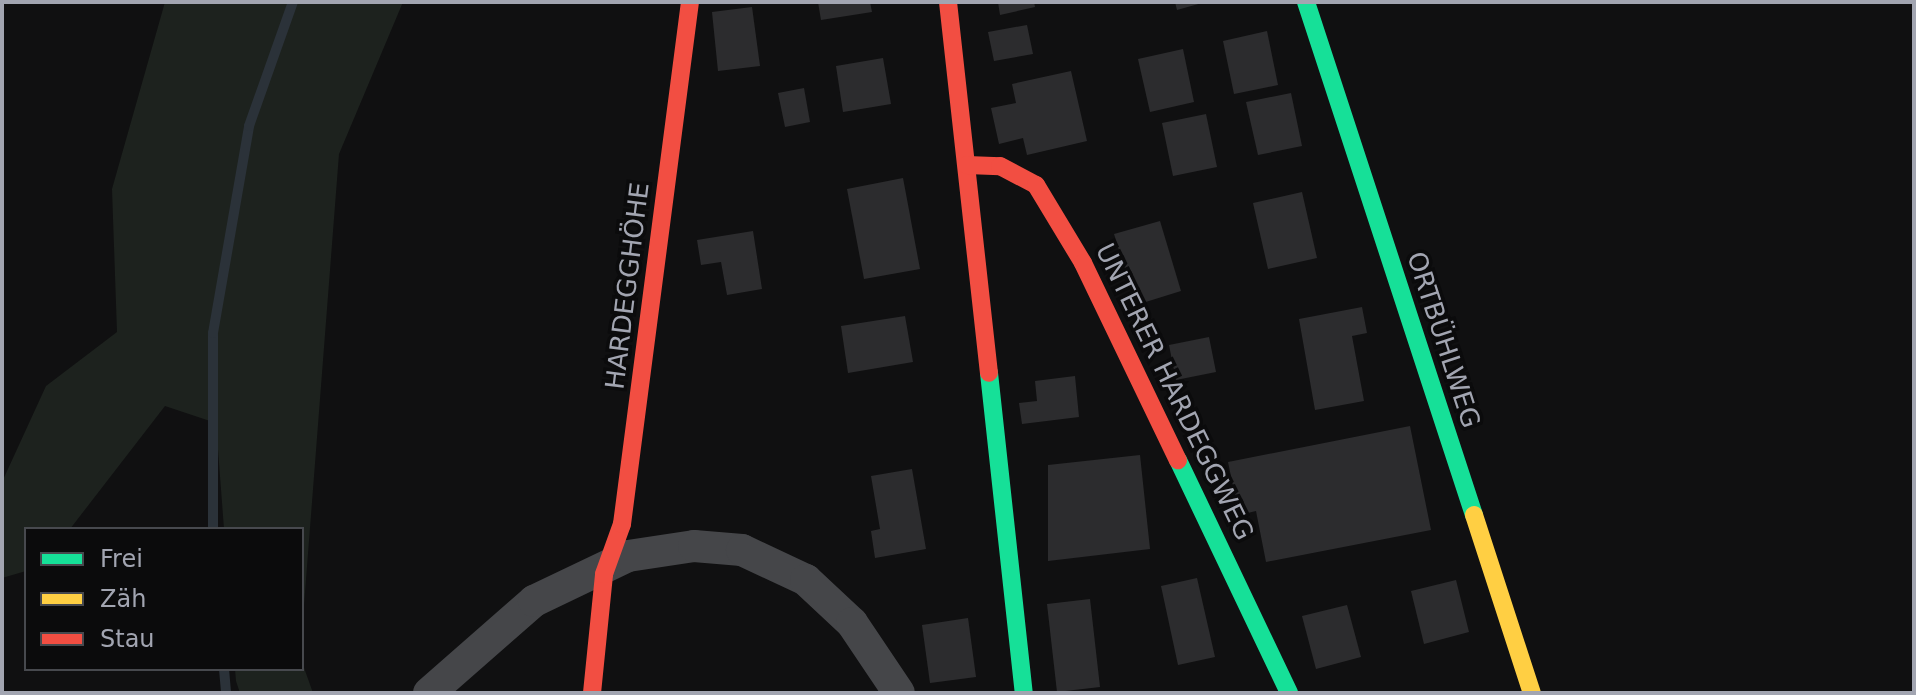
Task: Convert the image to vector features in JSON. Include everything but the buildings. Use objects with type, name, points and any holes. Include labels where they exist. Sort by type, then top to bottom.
[{"type":"street","name":"HARDEGGHÖHE","points":[[592,693],[604,574],[622,524],[690,2]]},
{"type":"street","points":[[948,2],[1024,693]]},
{"type":"street","name":"ORTBÜHLWEG","points":[[1306,2],[1532,693]]},
{"type":"street","name":"UNTERER HARDEGGWEG","points":[[967,165],[1000,166],[1036,185],[1083,263],[1289,693]]},
{"type":"street","points":[[429,693],[514,615],[604,574],[628,556],[669,548],[764,557],[836,607],[899,693]]},
{"type":"shaded area","points":[[165,2],[403,2],[339,154],[304,605],[304,527],[224,527],[216,423],[165,406],[72,527],[24,527],[24,572],[2,578],[2,482],[46,386],[117,332],[112,189]]},
{"type":"shaded area","points":[[304,668],[313,693],[240,693],[235,671],[304,671]]},
{"type":"waterway","points":[[213,527],[213,333],[249,126],[293,2]]},
{"type":"waterway","points":[[224,671],[226,693]]},
{"type":"traffic: fast","points":[[1306,2],[1474,515]]},
{"type":"traffic: fast","points":[[989,373],[1024,693]]},
{"type":"traffic: fast","points":[[1178,460],[1289,693]]},
{"type":"traffic: slow","points":[[1474,515],[1532,693]]},
{"type":"traffic: jam","points":[[592,693],[604,574],[622,524],[690,2]]},
{"type":"traffic: jam","points":[[948,2],[989,373]]},
{"type":"traffic: jam","points":[[967,165],[1000,166],[1036,185],[1083,263],[1178,460]]}]
